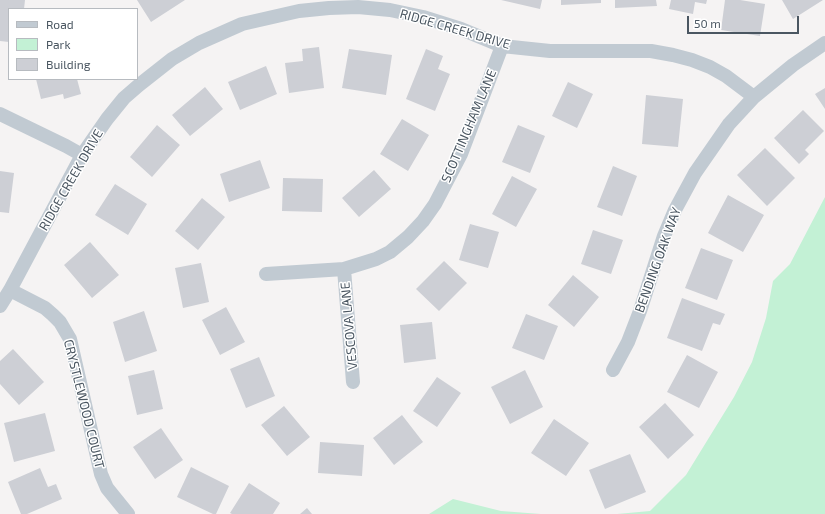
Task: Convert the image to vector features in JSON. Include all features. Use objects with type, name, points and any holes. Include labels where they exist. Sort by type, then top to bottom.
[{"type":"street","name":"RIDGE CREEK DRIVE","points":[[0,306],[82,155],[107,119],[124,98],[172,59],[199,43],[242,24],[299,11],[329,8],[358,7],[390,10],[423,17],[461,29],[502,46],[550,51],[651,52],[673,55],[710,67],[726,76],[754,97]]},
{"type":"street","name":"BENDING OAK WAY","points":[[613,370],[628,342],[640,311],[664,236],[681,198],[695,173],[729,124],[754,97],[793,65],[825,43]]},
{"type":"street","name":"SCOTTINGHAM LANE","points":[[266,274],[344,269],[376,259],[390,252],[408,237],[435,204],[461,154],[502,46]]},
{"type":"street","points":[[0,114],[82,155]]},
{"type":"street","name":"VESCOVA LANE","points":[[344,269],[353,382]]},
{"type":"street","name":"CRYSTLEWOOD COURT","points":[[10,290],[45,308],[60,322],[70,339],[101,474],[107,488],[128,514]]},
{"type":"green space","points":[[825,197],[825,514],[617,514],[650,511],[686,475],[734,397],[752,362],[766,318],[773,281],[790,264]]},
{"type":"green space","points":[[453,499],[501,511],[541,514],[429,514]]},
{"type":"building","points":[[0,0],[25,0],[24,8],[8,8],[8,42],[0,41]]},
{"type":"building","points":[[137,0],[185,0],[151,22]]},
{"type":"building","points":[[501,0],[542,0],[540,9]]},
{"type":"building","points":[[561,0],[601,0],[601,3],[561,5]]},
{"type":"building","points":[[615,0],[656,0],[657,6],[615,8]]},
{"type":"building","points":[[671,0],[707,0],[706,4],[695,2],[693,14],[669,9]]},
{"type":"building","points":[[725,0],[740,0],[765,4],[760,36],[721,30]]},
{"type":"building","points":[[782,0],[823,0],[793,19]]},
{"type":"building","points":[[319,47],[324,88],[289,93],[285,63],[303,61],[302,49]]},
{"type":"building","points":[[349,49],[392,55],[386,95],[342,88]]},
{"type":"building","points":[[426,49],[443,56],[438,69],[450,74],[435,111],[406,99]]},
{"type":"building","points":[[266,66],[277,94],[240,110],[228,82]]},
{"type":"building","points":[[36,80],[77,80],[81,94],[64,99],[63,94],[41,99]]},
{"type":"building","points":[[568,82],[593,94],[577,128],[552,116]]},
{"type":"building","points":[[205,87],[223,109],[190,136],[172,115]]},
{"type":"building","points":[[825,88],[825,109],[815,94]]},
{"type":"building","points":[[646,95],[683,99],[678,147],[642,144]]},
{"type":"building","points":[[803,110],[824,131],[805,150],[809,154],[799,164],[774,138]]},
{"type":"building","points":[[402,119],[429,135],[408,171],[380,154]]},
{"type":"building","points":[[157,125],[180,145],[152,177],[130,157]]},
{"type":"building","points":[[518,125],[545,136],[530,173],[502,162]]},
{"type":"building","points":[[765,148],[795,178],[767,206],[737,175]]},
{"type":"building","points":[[260,160],[270,188],[229,202],[220,174]]},
{"type":"building","points":[[613,166],[637,176],[622,216],[597,207]]},
{"type":"building","points":[[374,170],[391,189],[359,217],[342,198]]},
{"type":"building","points":[[0,171],[14,173],[9,213],[0,212]]},
{"type":"building","points":[[512,176],[537,189],[516,227],[492,214]]},
{"type":"building","points":[[283,178],[323,179],[322,212],[282,211]]},
{"type":"building","points":[[115,184],[147,204],[128,235],[95,215]]},
{"type":"building","points":[[728,195],[764,215],[743,252],[708,233]]},
{"type":"building","points":[[202,198],[225,217],[198,250],[175,231]]},
{"type":"building","points":[[470,224],[499,232],[488,268],[459,260]]},
{"type":"building","points":[[593,230],[623,240],[611,274],[581,264]]},
{"type":"building","points":[[90,242],[119,275],[92,298],[64,265]]},
{"type":"building","points":[[701,248],[733,260],[717,300],[685,288]]},
{"type":"building","points":[[444,261],[467,283],[439,311],[416,289]]},
{"type":"building","points":[[201,263],[209,302],[183,308],[175,268]]},
{"type":"building","points":[[573,275],[599,297],[574,327],[548,305]]},
{"type":"building","points":[[682,298],[725,314],[720,325],[713,323],[702,351],[667,338]]},
{"type":"building","points":[[226,307],[245,342],[220,355],[202,320]]},
{"type":"building","points":[[144,311],[157,351],[125,362],[113,322]]},
{"type":"building","points":[[526,314],[558,326],[544,360],[512,348]]},
{"type":"building","points":[[432,322],[436,359],[404,363],[400,325]]},
{"type":"building","points":[[13,349],[44,382],[19,405],[0,384],[0,361]]},
{"type":"building","points":[[687,355],[718,372],[699,408],[667,392]]},
{"type":"building","points":[[259,357],[275,396],[246,408],[230,369]]},
{"type":"building","points":[[154,370],[163,409],[137,415],[128,376]]},
{"type":"building","points":[[525,370],[543,407],[510,424],[491,387]]},
{"type":"building","points":[[437,377],[461,393],[437,427],[413,411]]},
{"type":"building","points":[[665,403],[694,435],[668,459],[639,427]]},
{"type":"building","points":[[284,406],[310,437],[287,456],[261,425]]},
{"type":"building","points":[[45,413],[55,451],[14,462],[4,423]]},
{"type":"building","points":[[402,415],[423,442],[394,465],[373,438]]},
{"type":"building","points":[[554,419],[589,443],[566,476],[531,453]]},
{"type":"building","points":[[161,428],[183,460],[155,479],[133,447]]},
{"type":"building","points":[[320,442],[364,445],[362,476],[318,473]]},
{"type":"building","points":[[630,454],[646,492],[605,509],[589,470]]},
{"type":"building","points":[[191,467],[229,486],[216,514],[177,497]]},
{"type":"building","points":[[40,468],[48,487],[56,484],[62,499],[27,514],[21,514],[8,482]]},
{"type":"building","points":[[249,483],[280,503],[273,514],[230,513]]},
{"type":"building","points":[[307,508],[312,514],[300,514]]}]
